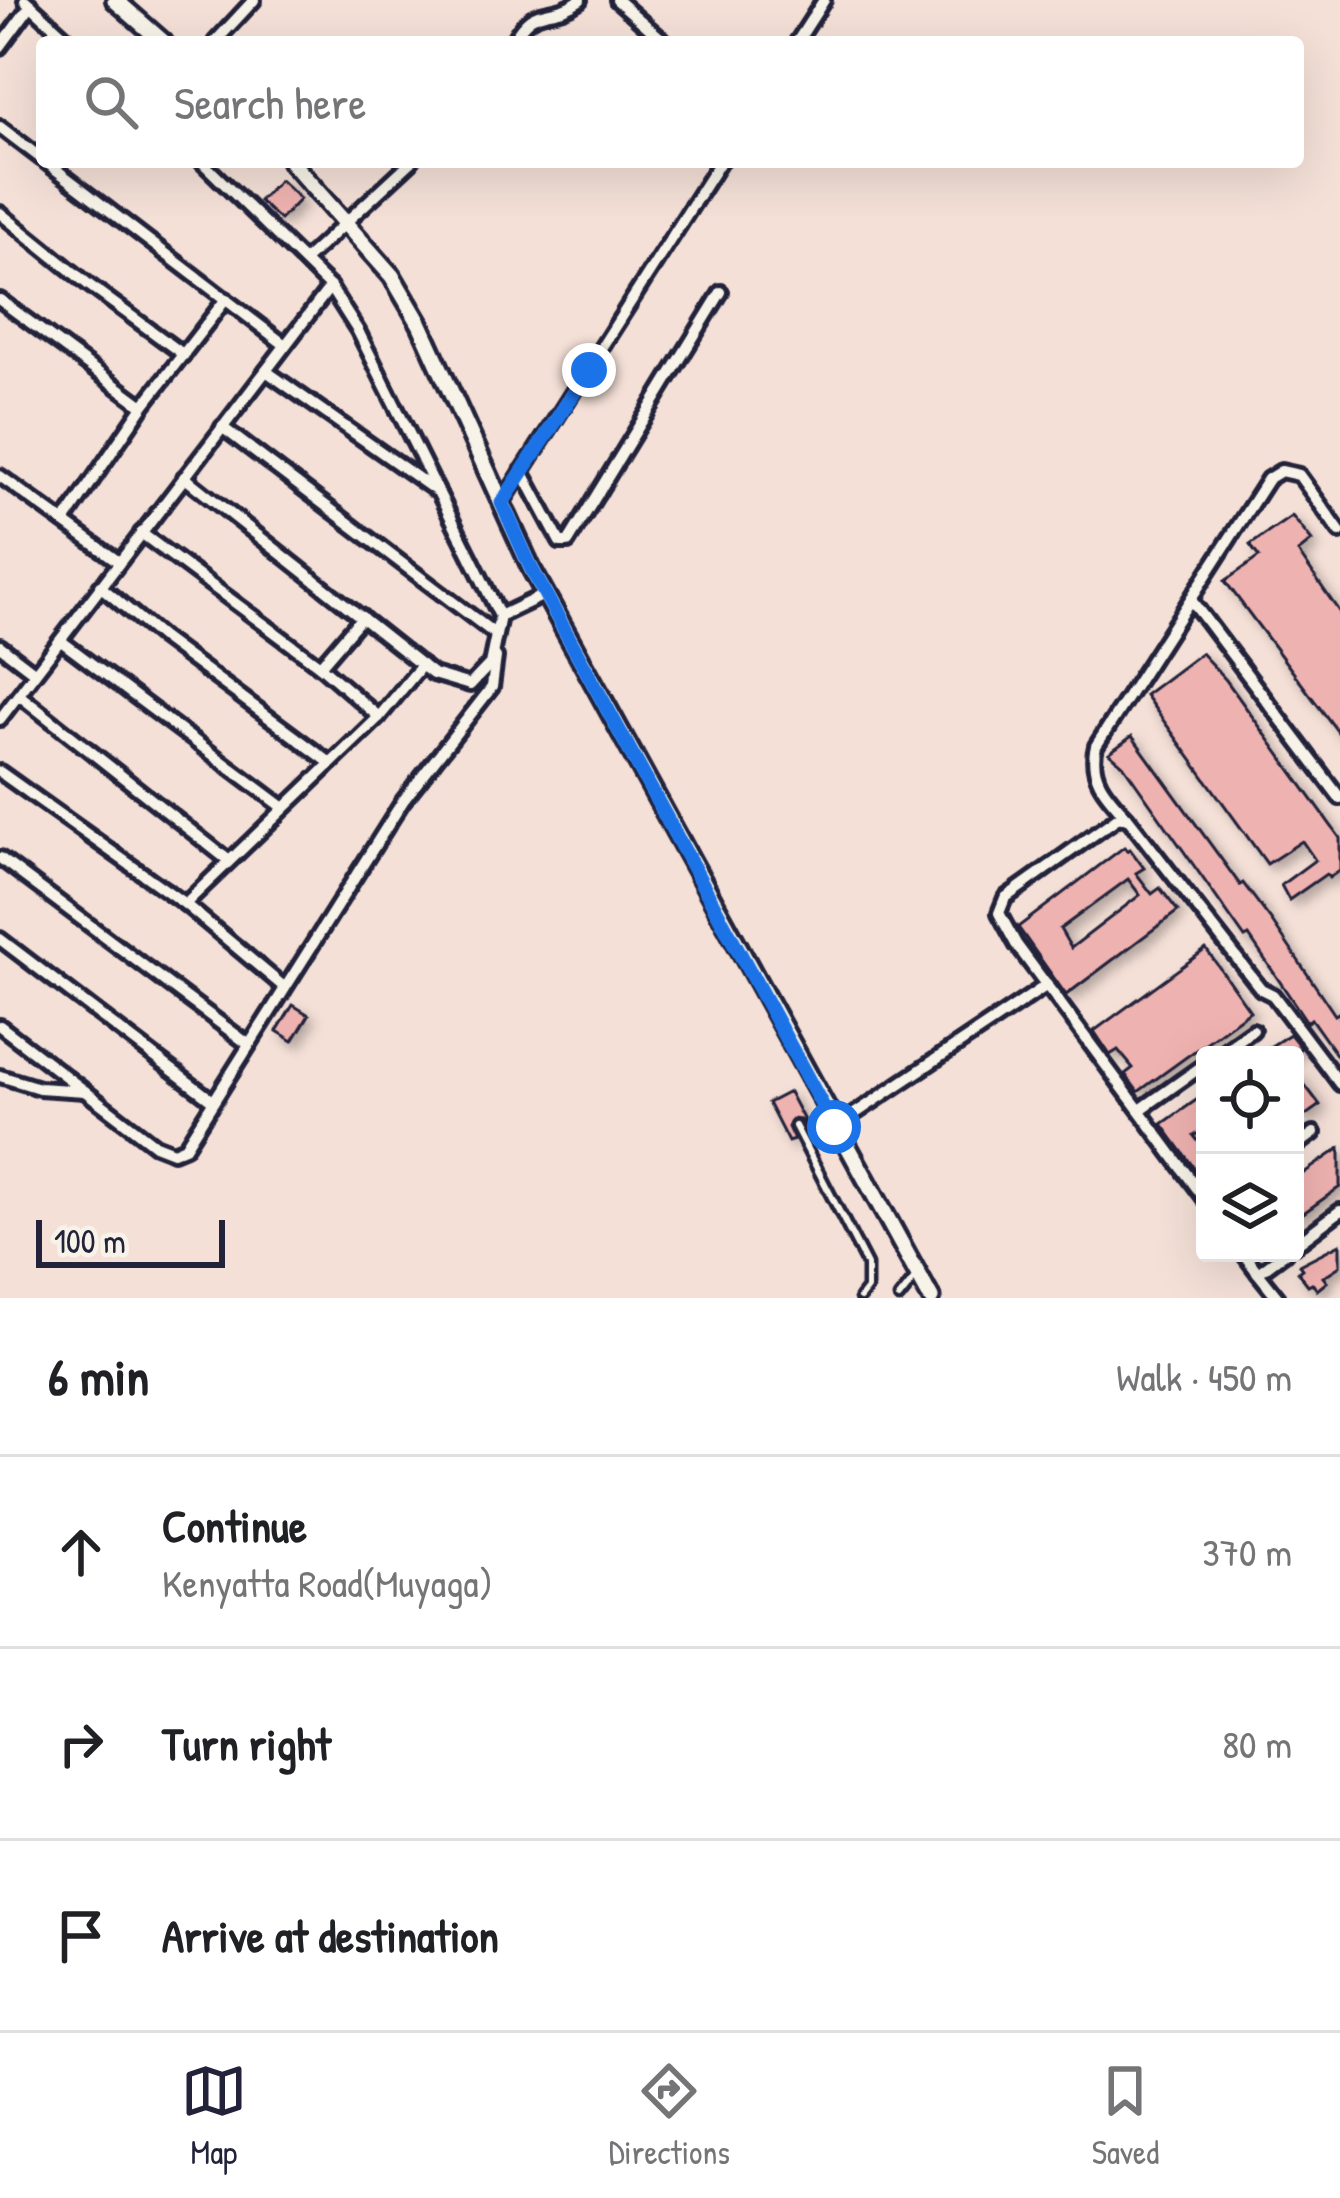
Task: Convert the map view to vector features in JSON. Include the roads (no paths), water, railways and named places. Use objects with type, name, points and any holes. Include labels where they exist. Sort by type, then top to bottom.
[{"type":"main road","points":[[115,0],[156,36]]},
{"type":"main road","points":[[297,168],[392,276],[419,324],[546,594],[931,1298]]},
{"type":"street","points":[[221,36],[254,0]]},
{"type":"street","points":[[516,36],[531,10],[543,5],[571,7],[580,0]]},
{"type":"street","points":[[617,0],[658,36]]},
{"type":"street","points":[[800,36],[824,0]]},
{"type":"street","points":[[0,47],[28,3],[64,36]]},
{"type":"street","points":[[0,127],[36,154]]},
{"type":"street","points":[[54,168],[285,345]]},
{"type":"street","points":[[0,1026],[155,1144],[173,1152],[185,1147],[404,801],[492,687],[494,634],[500,616],[376,363],[330,286],[208,168]]},
{"type":"street","points":[[304,261],[404,168]]},
{"type":"street","points":[[502,503],[716,168]]},
{"type":"street","points":[[0,213],[184,355]]},
{"type":"street","points":[[0,719],[330,286]]},
{"type":"street","points":[[523,471],[560,542],[568,542],[721,292]]},
{"type":"street","points":[[64,522],[142,406],[226,299]]},
{"type":"street","points":[[0,300],[142,406]]},
{"type":"street","points":[[266,371],[440,493]]},
{"type":"street","points":[[223,427],[494,634]]},
{"type":"street","points":[[1340,532],[1299,475],[1281,471],[1268,478],[1096,746],[1092,762],[1094,776],[1261,989],[1274,995],[1340,1084]]},
{"type":"street","points":[[0,476],[119,562]]},
{"type":"street","points":[[184,477],[433,674],[470,685],[479,680],[496,651]]},
{"type":"street","points":[[141,533],[320,666],[379,717]]},
{"type":"street","points":[[100,586],[329,763]]},
{"type":"street","points":[[500,616],[546,594]]},
{"type":"street","points":[[1191,600],[1340,798]]},
{"type":"street","points":[[320,666],[362,617]]},
{"type":"street","points":[[62,641],[283,807]]},
{"type":"street","points":[[0,646],[34,672]]},
{"type":"street","points":[[185,904],[379,717],[422,665]]},
{"type":"street","points":[[19,695],[228,860]]},
{"type":"street","points":[[0,772],[185,904],[284,987]]},
{"type":"street","points":[[1127,817],[1117,818],[1005,898],[999,913],[1196,1187]]},
{"type":"street","points":[[0,858],[248,1044]]},
{"type":"street","points":[[0,939],[212,1100]]},
{"type":"street","points":[[834,1127],[1047,985]]},
{"type":"street","points":[[1231,1046],[1253,1030]]},
{"type":"street","points":[[1140,1110],[1196,1070]]},
{"type":"street","points":[[0,1076],[39,1088],[86,1091]]},
{"type":"street","points":[[1304,1140],[1314,1132]]},
{"type":"street","points":[[1304,1238],[1340,1211]]},
{"type":"street","points":[[1250,1262],[1278,1298]]},
{"type":"street","points":[[1258,1273],[1273,1262]]},
{"type":"lane","points":[[794,1126],[867,1265],[867,1289],[860,1298]]},
{"type":"lane","points":[[899,1298],[918,1275]]}]
